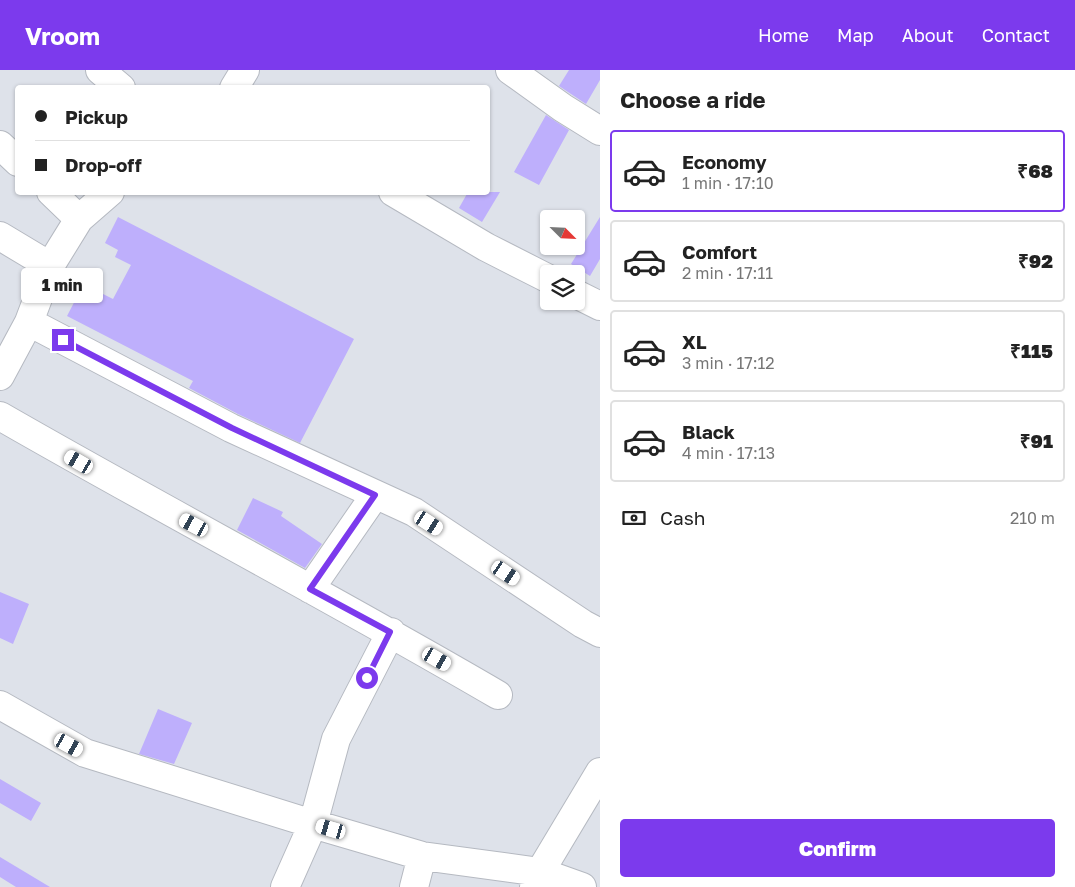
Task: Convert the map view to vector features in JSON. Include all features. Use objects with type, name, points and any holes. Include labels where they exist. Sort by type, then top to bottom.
[{"type":"street","points":[[100,70],[118,85]]},
{"type":"street","points":[[236,85],[245,70]]},
{"type":"street","points":[[510,70],[563,108],[600,131]]},
{"type":"street","points":[[0,145],[15,159]]},
{"type":"street","points":[[54,195],[80,219]]},
{"type":"street","points":[[0,376],[29,322],[50,266],[80,219],[107,195]]},
{"type":"street","points":[[398,195],[486,246],[540,274]]},
{"type":"street","points":[[0,236],[50,266]]},
{"type":"street","points":[[585,298],[600,306]]},
{"type":"street","points":[[29,322],[232,428],[414,512],[583,624],[600,633]]},
{"type":"street","points":[[0,416],[111,480],[390,632],[498,695]]},
{"type":"street","points":[[310,589],[375,495]]},
{"type":"street","points":[[285,887],[313,824],[336,739],[390,632]]},
{"type":"street","points":[[0,706],[85,753],[313,824],[422,856],[537,880],[582,887]]},
{"type":"street","points":[[537,880],[600,772]]},
{"type":"street","points":[[414,887],[422,856]]},
{"type":"building","points":[[569,70],[600,70],[600,80],[586,104],[559,86]]},
{"type":"building","points":[[546,115],[569,130],[539,185],[514,172]]},
{"type":"building","points":[[490,192],[500,192],[482,222],[459,208],[466,195],[490,195]]},
{"type":"building","points":[[118,217],[354,339],[300,443],[238,414],[189,388],[193,381],[67,316],[80,291],[94,298],[97,291],[113,299],[131,265],[115,257],[118,250],[105,243]]},
{"type":"building","points":[[600,217],[600,259],[590,276],[585,273],[585,265],[571,264],[577,255],[585,255],[585,241]]},
{"type":"building","points":[[253,498],[283,512],[281,516],[322,544],[305,568],[237,530]]},
{"type":"building","points":[[0,592],[29,604],[13,644],[0,638]]},
{"type":"building","points":[[158,709],[192,723],[174,764],[139,754]]},
{"type":"building","points":[[0,779],[41,803],[31,821],[0,803]]},
{"type":"building","points":[[0,857],[50,887],[16,887],[0,877]]},
{"type":"route","points":[[63,340],[232,428],[375,495],[310,589],[390,632],[367,678]]}]
